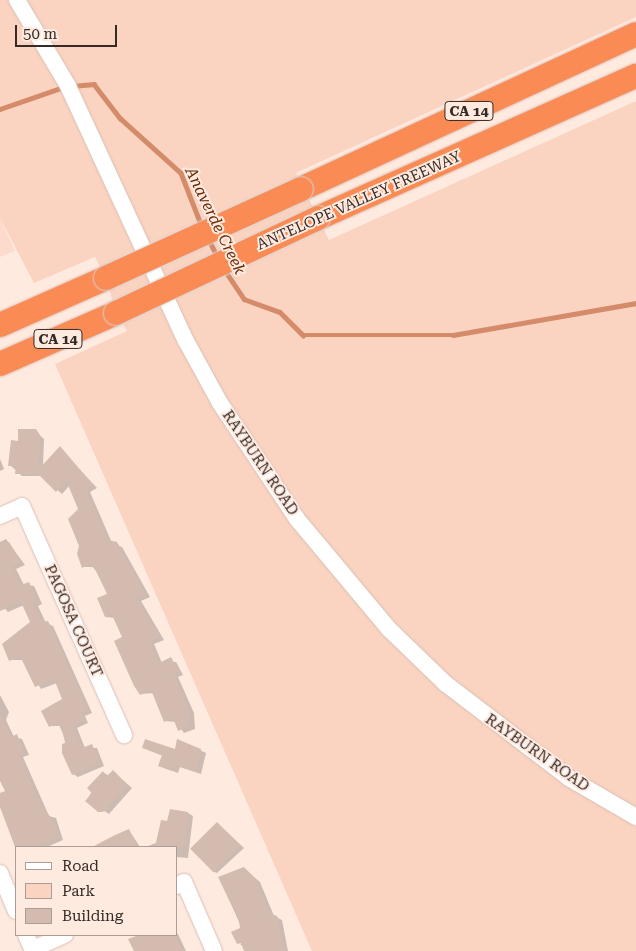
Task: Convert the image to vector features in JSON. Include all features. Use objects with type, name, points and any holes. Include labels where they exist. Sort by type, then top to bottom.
[{"type":"highway","name":"CA 14","points":[[0,325],[636,34]]},
{"type":"highway","name":"ANTELOPE VALLEY FREEWAY","points":[[0,364],[116,313],[318,218],[636,76]]},
{"type":"street","name":"RAYBURN ROAD","points":[[18,0],[68,86],[186,341],[220,403],[297,519],[390,629],[446,684],[561,773],[636,818]]},
{"type":"street","name":"PAGOSA COURT","points":[[0,516],[22,506],[124,735]]},
{"type":"street","points":[[0,873],[15,909]]},
{"type":"street","points":[[180,884],[214,951]]},
{"type":"street","points":[[31,945],[62,936]]},
{"type":"shaded area","points":[[0,218],[15,251],[0,257]]},
{"type":"green space","points":[[0,0],[636,0],[636,17],[296,173],[329,240],[636,101],[636,951],[312,951],[55,364],[127,331],[116,313],[106,278],[95,257],[34,283],[0,218]]},
{"type":"building","points":[[18,429],[36,429],[40,435],[38,470],[60,446],[93,485],[86,489],[108,540],[117,542],[145,594],[137,598],[160,637],[150,641],[159,663],[171,657],[179,672],[174,675],[189,709],[190,726],[178,731],[173,718],[164,722],[151,690],[140,695],[134,686],[114,641],[122,637],[112,615],[105,617],[97,598],[107,594],[96,571],[90,564],[82,568],[77,554],[79,546],[68,519],[78,509],[66,480],[56,492],[38,474],[15,474],[16,466],[8,466],[11,440],[18,441]]},
{"type":"building","points":[[9,542],[21,562],[12,566],[21,585],[29,582],[38,601],[33,603],[42,622],[48,621],[88,711],[81,713],[84,720],[73,725],[82,748],[92,744],[100,763],[72,775],[62,753],[62,744],[67,742],[58,723],[49,727],[41,711],[62,699],[54,679],[35,687],[20,656],[9,661],[2,644],[30,622],[21,602],[0,611],[0,546]]},
{"type":"building","points":[[0,713],[11,737],[17,734],[24,752],[19,754],[36,795],[56,826],[58,838],[38,846],[15,847],[0,807],[0,793],[5,791],[0,781]]},
{"type":"building","points":[[145,739],[175,749],[177,739],[201,749],[196,772],[174,765],[172,771],[158,766],[162,755],[142,748]]},
{"type":"building","points":[[113,770],[128,785],[103,812],[98,812],[85,801],[92,793],[87,788],[103,771],[106,777]]},
{"type":"building","points":[[170,809],[188,812],[185,847],[155,846],[161,820],[167,821]]},
{"type":"building","points":[[217,822],[240,845],[213,872],[190,849]]},
{"type":"building","points":[[129,829],[137,846],[94,846]]},
{"type":"building","points":[[244,867],[255,878],[269,913],[277,916],[285,951],[244,951],[241,943],[237,944],[231,932],[240,928],[239,921],[218,877]]},
{"type":"building","points":[[136,936],[175,936],[182,951],[134,951],[128,939]]},
{"type":"waterway","name":"Anaverde Creek","points":[[72,86],[94,84],[120,118],[181,173],[202,227]]},
{"type":"waterway","name":"Anaverde Creek","points":[[0,109],[64,87]]},
{"type":"waterway","name":"Anaverde Creek","points":[[208,238],[218,258]]},
{"type":"waterway","name":"Anaverde Creek","points":[[224,269],[244,299],[280,312],[303,335],[453,335],[636,303]]}]
